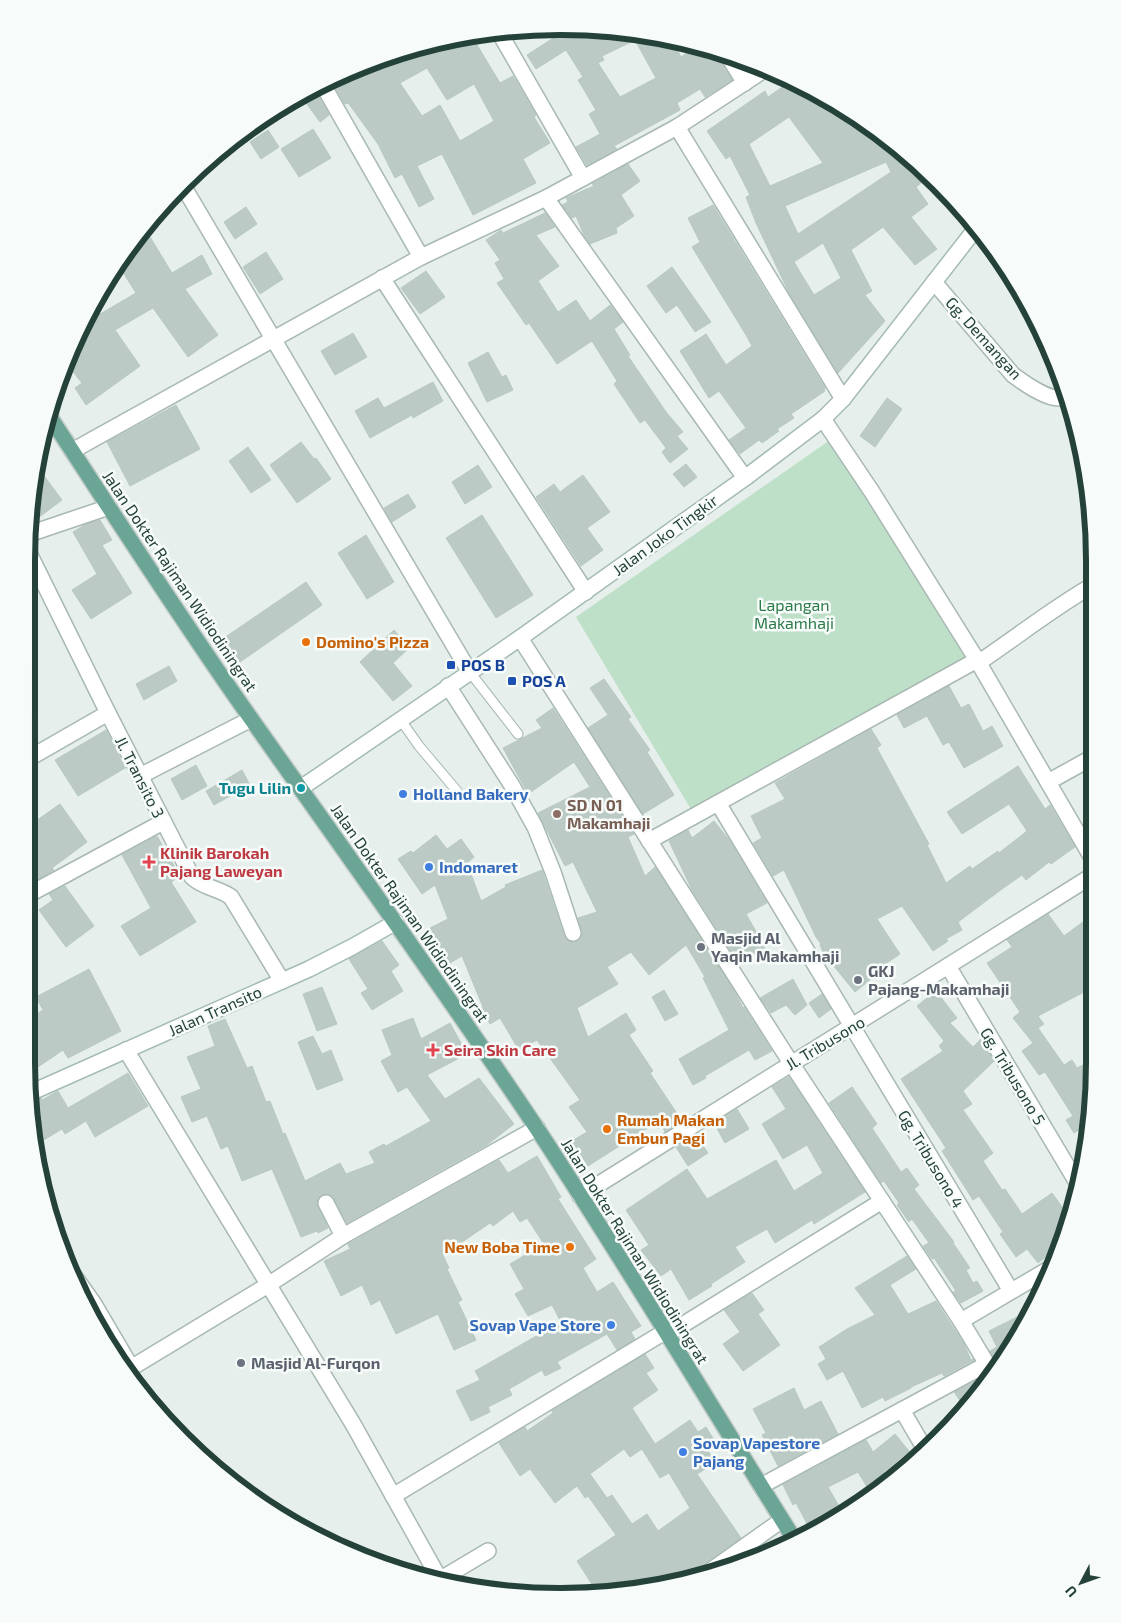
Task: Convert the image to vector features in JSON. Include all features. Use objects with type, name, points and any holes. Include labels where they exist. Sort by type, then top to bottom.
[{"type":"main road","name":"Jalan Dokter Rajiman Widiodiningrat","points":[[53,422],[162,589],[251,719],[396,922],[537,1128],[667,1333],[791,1535]]},
{"type":"street","points":[[502,38],[583,178]]},
{"type":"street","points":[[733,65],[745,83]]},
{"type":"street","points":[[72,451],[421,257],[546,198],[678,127],[759,74]]},
{"type":"street","points":[[326,90],[421,257]]},
{"type":"street","points":[[678,127],[843,399]]},
{"type":"street","points":[[186,192],[469,672]]},
{"type":"street","points":[[546,198],[745,478]]},
{"type":"street","name":"Jalan Joko Tingkir","points":[[302,788],[586,592],[745,478],[823,419],[843,399],[972,234]]},
{"type":"street","points":[[382,278],[586,592]]},
{"type":"street","name":"Gg. Demangan","points":[[934,282],[1014,375],[1030,387],[1046,395],[1060,398]]},
{"type":"street","points":[[823,419],[872,492],[977,661],[1086,846]]},
{"type":"street","points":[[36,532],[109,507]]},
{"type":"street","name":"Jl. Transito 3","points":[[35,565],[192,877],[204,886],[226,894],[231,898],[282,981]]},
{"type":"street","points":[[649,841],[977,661],[1086,589]]},
{"type":"street","points":[[520,638],[791,1063],[961,1321],[988,1366]]},
{"type":"street","points":[[448,686],[511,784],[535,827],[553,872],[573,933]]},
{"type":"street","points":[[35,755],[108,713]]},
{"type":"street","points":[[140,776],[251,719]]},
{"type":"street","points":[[1048,782],[1086,761]]},
{"type":"street","name":"Gg. Tribusono 4","points":[[718,802],[1011,1291]]},
{"type":"street","points":[[35,891],[163,822]]},
{"type":"street","name":"Jl. Tribusono","points":[[580,1196],[1086,880]]},
{"type":"street","name":"Jalan Transito","points":[[36,1090],[336,956],[396,922]]},
{"type":"street","name":"Gg. Tribusono 5","points":[[948,966],[1073,1178]]},
{"type":"street","points":[[126,1050],[353,1424],[437,1573]]},
{"type":"street","points":[[133,1366],[268,1285],[343,1236],[537,1128]]},
{"type":"street","points":[[393,1496],[667,1333],[882,1201]]},
{"type":"street","points":[[326,1203],[343,1236]]},
{"type":"street","points":[[961,1321],[1011,1291],[1040,1277]]},
{"type":"street","points":[[93,1303],[104,1324]]},
{"type":"street","points":[[761,1486],[902,1410],[984,1372]]},
{"type":"street","points":[[902,1410],[922,1444]]},
{"type":"street","points":[[723,1562],[782,1520]]},
{"type":"street","points":[[445,1575],[488,1551]]},
{"type":"lane","points":[[469,672],[518,734]]},
{"type":"lane","points":[[400,719],[419,746],[457,790]]},
{"type":"green space","name":"Lapangan Makamhaji","points":[[830,440],[966,659],[692,811],[576,617]]},
{"type":"building","points":[[554,35],[595,36],[635,40],[602,56],[604,60],[598,63],[620,97],[656,78],[635,40],[676,48],[681,57],[690,51],[720,60],[732,80],[705,97],[700,89],[677,103],[680,110],[614,146],[617,149],[587,165],[576,147],[600,134],[589,114],[596,110],[578,80],[583,77],[566,50],[536,69],[527,55],[555,37]]},
{"type":"building","points":[[475,42],[500,83],[513,76],[550,143],[523,159],[536,183],[473,215],[442,154],[417,166],[434,199],[419,207],[402,174],[395,178],[378,144],[349,104],[345,104],[335,86],[392,63],[424,53]],"holes":[[[427,68],[447,100],[474,84],[494,121],[460,141],[440,105],[422,116],[400,83]]]},
{"type":"building","points":[[785,85],[812,99],[817,106],[821,104],[823,105],[880,144],[923,181],[916,187],[928,204],[911,217],[937,249],[915,265],[883,227],[851,250],[872,291],[865,295],[885,321],[838,373],[789,293],[756,223],[746,197],[750,195],[730,156],[726,159],[707,131],[765,91],[768,97]],"holes":[[[789,117],[823,163],[770,186],[749,144]],[[886,162],[891,172],[798,234],[785,206]],[[823,243],[841,278],[814,295],[794,262]]]},
{"type":"building","points":[[318,94],[329,115],[320,122],[305,101]]},
{"type":"building","points":[[313,129],[331,158],[299,177],[281,149]]},
{"type":"building","points":[[268,130],[279,147],[261,159],[250,142]]},
{"type":"building","points":[[628,164],[640,181],[621,195],[634,216],[616,228],[617,233],[590,244],[576,216],[572,218],[562,205],[568,202],[566,198],[594,186],[592,184]]},
{"type":"building","points":[[713,205],[825,388],[825,391],[791,414],[794,418],[777,429],[779,431],[762,443],[759,440],[740,454],[729,440],[746,428],[719,391],[709,398],[680,351],[706,334],[726,365],[752,346],[692,247],[700,242],[688,218]]},
{"type":"building","points":[[246,207],[257,224],[235,239],[224,222]]},
{"type":"building","points":[[545,213],[555,227],[536,235],[559,266],[538,281],[558,312],[576,300],[590,321],[610,305],[623,322],[614,329],[630,355],[628,356],[666,412],[683,432],[677,436],[688,449],[670,463],[662,452],[666,448],[645,420],[640,423],[614,384],[617,381],[592,341],[557,364],[529,323],[526,325],[497,283],[504,279],[495,263],[500,260],[486,240],[501,230],[503,233]]},
{"type":"building","points":[[150,237],[172,273],[202,255],[212,274],[185,289],[218,335],[188,357],[153,308],[115,330],[140,366],[86,405],[75,388],[82,383],[71,369],[95,317],[136,293],[122,271],[145,240]]},
{"type":"building","points":[[266,252],[283,279],[260,294],[243,267]]},
{"type":"building","points":[[672,267],[711,322],[695,332],[677,305],[666,313],[647,286]]},
{"type":"building","points":[[426,271],[445,297],[420,314],[401,288]]},
{"type":"building","points":[[353,333],[367,357],[335,375],[321,351]]},
{"type":"building","points":[[488,352],[502,377],[506,375],[513,390],[487,402],[468,363]]},
{"type":"building","points":[[433,382],[443,401],[413,418],[412,415],[370,438],[355,411],[378,398],[384,408]]},
{"type":"building","points":[[887,398],[902,409],[875,447],[860,436]]},
{"type":"building","points":[[176,405],[200,449],[130,486],[107,442]]},
{"type":"building","points":[[301,442],[314,459],[316,458],[331,479],[297,503],[270,465]]},
{"type":"building","points":[[248,447],[271,480],[251,493],[229,461]]},
{"type":"building","points":[[686,464],[697,477],[684,487],[673,474]]},
{"type":"building","points":[[478,465],[492,487],[465,504],[452,482]]},
{"type":"building","points":[[42,473],[62,500],[37,519]]},
{"type":"building","points":[[583,475],[610,512],[587,528],[603,550],[581,566],[536,497],[554,484],[560,492]]},
{"type":"building","points":[[408,494],[416,507],[392,522],[384,508]]},
{"type":"building","points":[[482,515],[533,595],[496,618],[446,538]]},
{"type":"building","points":[[100,520],[112,540],[102,545],[132,593],[91,619],[72,590],[97,574],[73,532],[86,524]]},
{"type":"building","points":[[366,535],[394,582],[367,599],[338,553]]},
{"type":"building","points":[[306,582],[322,605],[240,662],[224,638]]},
{"type":"building","points":[[394,630],[409,648],[393,663],[412,686],[393,701],[360,662]]},
{"type":"building","points":[[169,666],[177,681],[144,700],[136,684]]},
{"type":"building","points":[[604,679],[631,717],[628,719],[650,750],[647,752],[674,795],[643,814],[588,728],[608,715],[590,688]]},
{"type":"building","points":[[949,686],[961,708],[969,704],[983,731],[992,726],[1003,746],[964,768],[949,742],[943,745],[927,716],[904,728],[897,715]]},
{"type":"building","points":[[553,708],[634,834],[628,837],[645,876],[655,867],[772,1051],[755,1060],[749,1050],[693,1085],[679,1059],[729,1030],[703,978],[705,977],[686,945],[649,975],[631,952],[607,967],[618,984],[577,1008],[588,1037],[626,1013],[636,1030],[629,1035],[653,1071],[650,1073],[682,1121],[665,1132],[662,1126],[658,1129],[654,1124],[588,1166],[572,1141],[587,1132],[569,1107],[580,1100],[537,1040],[519,1050],[500,1018],[490,1024],[481,1008],[483,1007],[462,956],[450,963],[430,928],[448,919],[435,885],[422,894],[398,859],[411,851],[413,853],[436,835],[447,849],[461,839],[474,857],[467,863],[481,901],[506,887],[505,885],[542,870],[564,936],[572,942],[580,940],[582,931],[578,918],[597,912],[573,862],[565,866],[538,813],[590,787],[574,762],[528,794],[503,748],[542,728],[536,720]]},
{"type":"building","points":[[871,729],[881,745],[877,748],[929,844],[927,845],[946,883],[970,866],[972,869],[998,851],[999,853],[1027,831],[1009,804],[962,834],[947,812],[1018,766],[1045,809],[1050,805],[1075,847],[1051,864],[1049,862],[1026,880],[1022,875],[1002,889],[958,922],[962,930],[946,939],[948,941],[933,951],[902,906],[877,919],[900,954],[866,977],[870,980],[855,992],[824,954],[821,944],[784,870],[773,876],[753,843],[762,838],[751,816],[785,799],[775,783]]},
{"type":"building","points":[[106,730],[125,768],[78,796],[55,760]]},
{"type":"building","points":[[196,765],[207,786],[182,800],[171,779]]},
{"type":"building","points":[[242,770],[250,785],[214,805],[206,791]]},
{"type":"building","points":[[60,804],[87,842],[52,868],[54,870],[38,879],[35,875],[35,822]]},
{"type":"building","points":[[714,821],[730,841],[767,903],[746,914],[765,947],[739,964],[692,890],[669,841],[688,830],[692,838]]},
{"type":"building","points":[[157,836],[180,876],[171,882],[196,922],[140,956],[121,926],[151,908],[122,855]]},
{"type":"building","points":[[65,886],[94,926],[66,947],[39,910],[53,900],[49,894]]},
{"type":"building","points":[[1048,914],[1064,936],[1086,920],[1086,991],[1038,1016],[1044,1024],[1038,1028],[1064,1065],[1072,1060],[1077,1068],[1086,1064],[1082,1127],[1074,1133],[1066,1120],[1073,1116],[1045,1072],[1039,1075],[1022,1051],[1033,1043],[1013,1018],[1020,1012],[987,963],[1012,947],[1007,940]]},
{"type":"building","points":[[382,941],[399,965],[391,971],[403,991],[372,1010],[361,993],[368,989],[349,959]]},
{"type":"building","points":[[89,969],[121,1031],[68,1058],[63,1050],[35,1069],[35,1015],[43,1010],[36,997]]},
{"type":"building","points":[[793,979],[807,1005],[795,1015],[786,1005],[771,1013],[760,998]]},
{"type":"building","points":[[322,987],[337,1024],[317,1031],[303,994]]},
{"type":"building","points":[[664,990],[678,1014],[665,1021],[652,997]]},
{"type":"building","points":[[936,991],[957,1018],[950,1023],[973,1047],[981,1039],[994,1061],[963,1091],[972,1104],[963,1110],[993,1153],[983,1161],[1002,1190],[1005,1189],[1022,1214],[1052,1193],[1064,1210],[1050,1253],[1038,1263],[1027,1249],[1016,1257],[1000,1234],[1003,1232],[979,1196],[973,1200],[942,1151],[946,1148],[901,1079],[943,1051],[939,1046],[944,1041],[917,1006]]},
{"type":"building","points":[[822,994],[831,1009],[819,1018],[809,1003]]},
{"type":"building","points":[[413,1018],[421,1039],[450,1023],[467,1054],[427,1075],[445,1099],[479,1078],[514,1124],[488,1144],[347,1223],[331,1195],[321,1195],[317,1203],[328,1228],[318,1233],[317,1231],[301,1237],[272,1169],[242,1181],[228,1146],[221,1149],[207,1116],[192,1122],[181,1097],[201,1089],[187,1057],[215,1046],[208,1026],[225,1019],[247,1068],[252,1066],[266,1102],[270,1101],[305,1181],[340,1163],[346,1174],[375,1163],[369,1152],[384,1144],[386,1146],[431,1121],[407,1087],[398,1092],[381,1061],[392,1055],[382,1030]]},
{"type":"building","points":[[313,1036],[322,1054],[331,1050],[343,1080],[317,1090],[298,1042]]},
{"type":"building","points":[[128,1073],[148,1106],[95,1137],[86,1121],[65,1134],[62,1129],[41,1142],[36,1100],[41,1098],[42,1100],[58,1091],[68,1108]]},
{"type":"building","points":[[789,1077],[865,1192],[814,1224],[812,1220],[775,1243],[767,1229],[735,1247],[745,1262],[689,1300],[671,1269],[661,1276],[641,1250],[649,1245],[626,1210],[687,1169],[707,1199],[776,1160],[794,1191],[823,1173],[807,1145],[783,1159],[762,1124],[786,1109],[772,1087]]},
{"type":"building","points":[[852,1087],[877,1124],[872,1128],[901,1172],[907,1168],[919,1185],[914,1189],[954,1242],[970,1268],[966,1270],[973,1283],[977,1281],[983,1291],[961,1303],[953,1292],[956,1291],[934,1258],[932,1259],[923,1246],[929,1243],[912,1219],[909,1222],[884,1181],[881,1183],[829,1103]]},
{"type":"building","points":[[737,1109],[749,1129],[725,1143],[714,1123]]},
{"type":"building","points":[[696,1135],[708,1153],[688,1166],[676,1147]]},
{"type":"building","points":[[537,1156],[561,1197],[558,1199],[596,1259],[583,1268],[597,1292],[613,1282],[641,1326],[631,1332],[635,1339],[617,1350],[607,1334],[557,1362],[561,1368],[545,1376],[542,1370],[509,1389],[512,1395],[488,1407],[490,1412],[471,1421],[456,1391],[480,1380],[475,1371],[561,1322],[552,1305],[528,1316],[515,1294],[524,1289],[510,1264],[544,1244],[527,1218],[520,1222],[513,1211],[493,1226],[490,1223],[443,1255],[449,1268],[447,1269],[462,1300],[458,1302],[476,1340],[454,1350],[438,1314],[396,1334],[380,1300],[371,1305],[362,1285],[341,1296],[324,1261],[350,1249],[348,1244],[499,1160],[508,1173]]},
{"type":"building","points":[[907,1256],[916,1269],[890,1285],[908,1314],[936,1301],[964,1344],[971,1360],[974,1360],[944,1376],[942,1373],[885,1401],[883,1397],[862,1408],[843,1371],[827,1380],[818,1364],[826,1359],[819,1347],[847,1329],[875,1315],[855,1288]]},
{"type":"building","points":[[752,1293],[764,1310],[758,1314],[780,1345],[743,1371],[723,1344],[740,1332],[724,1310]]},
{"type":"building","points":[[1021,1315],[994,1358],[990,1351],[997,1347],[989,1331]]},
{"type":"building","points":[[645,1354],[654,1368],[646,1373],[658,1390],[632,1408],[655,1444],[690,1420],[698,1432],[706,1427],[716,1443],[707,1449],[715,1463],[697,1474],[741,1538],[705,1563],[701,1569],[629,1584],[594,1587],[577,1561],[616,1535],[588,1496],[585,1498],[577,1486],[555,1503],[530,1469],[520,1476],[499,1443],[525,1427],[527,1431],[553,1413],[552,1411]],"holes":[[[624,1449],[630,1457],[642,1449],[660,1478],[669,1473],[690,1508],[658,1531],[647,1514],[632,1524],[612,1495],[607,1498],[590,1474]]]},
{"type":"building","points":[[979,1380],[961,1402],[954,1392]]},
{"type":"building","points":[[794,1388],[804,1410],[821,1401],[838,1434],[778,1466],[762,1435],[766,1433],[753,1409]]},
{"type":"building","points":[[895,1434],[909,1451],[884,1472],[885,1475],[868,1488],[858,1472],[828,1487],[840,1507],[808,1526],[796,1503],[793,1505],[783,1485],[866,1440],[873,1452]]},
{"type":"place","name":"Domino's Pizza","points":[[306,642]]},
{"type":"place","name":"POS B","points":[[451,665]]},
{"type":"place","name":"POS A","points":[[512,681]]},
{"type":"place","name":"Tugu Lilin","points":[[301,788]]},
{"type":"place","name":"Holland Bakery","points":[[403,794]]},
{"type":"place","name":"SD N 01 Makamhaji","points":[[557,814]]},
{"type":"place","name":"Klinik Barokah Pajang Laweyan","points":[[149,862]]},
{"type":"place","name":"Indomaret","points":[[429,867]]},
{"type":"place","name":"Masjid Al Yaqin Makamhaji","points":[[701,947]]},
{"type":"place","name":"GKJ Pajang-Makamhaji","points":[[858,980]]},
{"type":"place","name":"Seira Skin Care","points":[[433,1050]]},
{"type":"place","name":"Rumah Makan Embun Pagi","points":[[607,1129]]},
{"type":"place","name":"New Boba Time","points":[[570,1247]]},
{"type":"place","name":"Sovap Vape Store","points":[[611,1325]]},
{"type":"place","name":"Masjid Al-Furqon","points":[[241,1363]]},
{"type":"place","name":"Sovap Vapestore Pajang","points":[[683,1452]]}]
